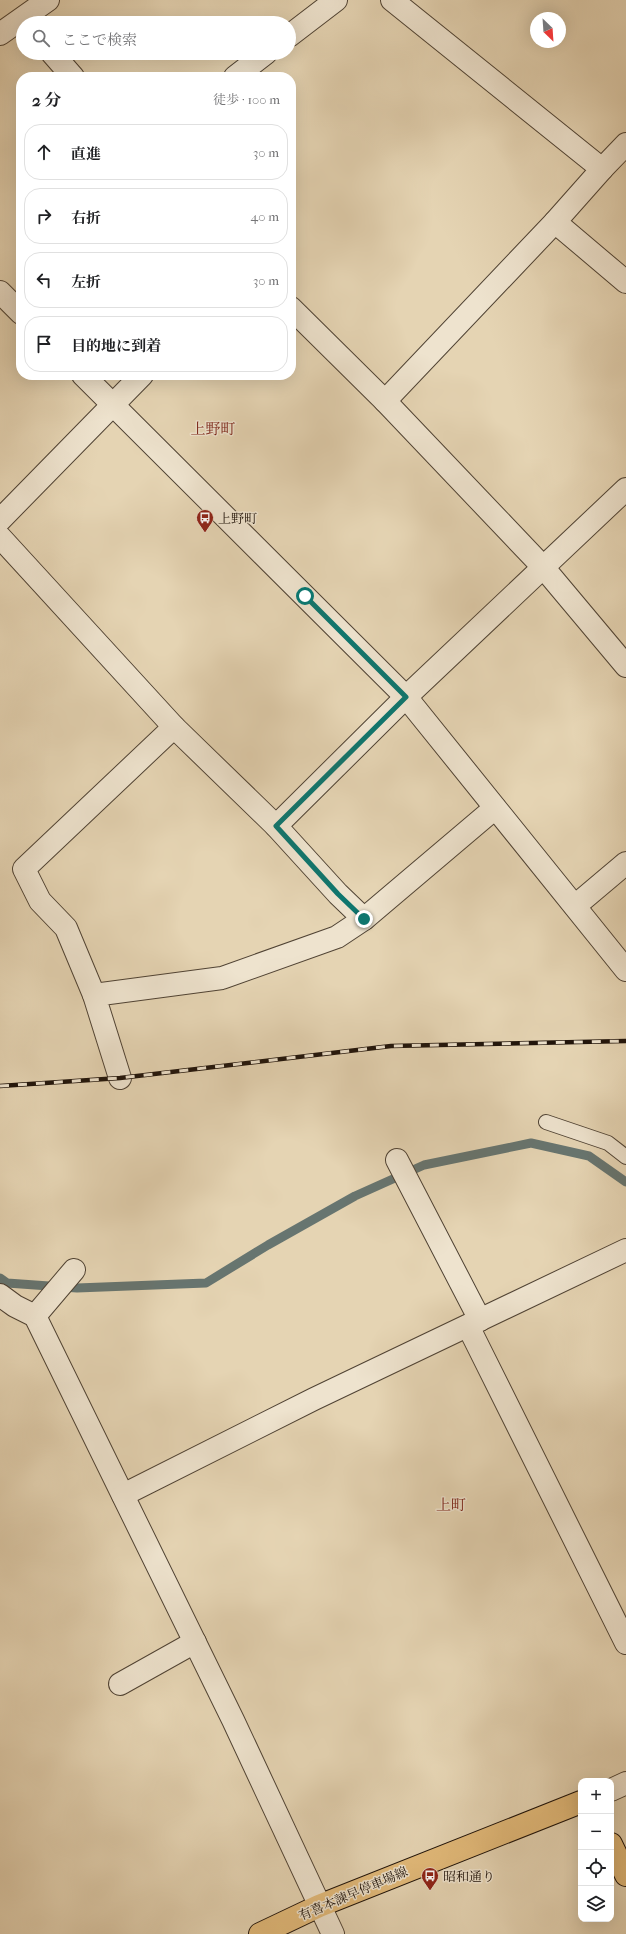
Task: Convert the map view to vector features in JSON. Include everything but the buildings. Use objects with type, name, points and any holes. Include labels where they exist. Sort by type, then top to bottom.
[{"type":"main road","name":"有喜本諫早停車場線","points":[[260,1934],[319,1906],[578,1803]]},
{"type":"main road","points":[[614,1850],[626,1875]]},
{"type":"street","points":[[30,16],[48,0]]},
{"type":"street","points":[[296,31],[336,0]]},
{"type":"street","points":[[392,0],[602,169]]},
{"type":"street","points":[[0,34],[16,25]]},
{"type":"street","points":[[58,60],[69,72]]},
{"type":"street","points":[[241,72],[257,60]]},
{"type":"street","points":[[385,401],[555,222],[626,144]]},
{"type":"street","points":[[555,222],[626,282]]},
{"type":"street","points":[[0,292],[16,308]]},
{"type":"street","points":[[296,313],[385,401],[543,567],[626,666]]},
{"type":"street","points":[[88,380],[406,697],[626,970]]},
{"type":"street","points":[[0,520],[137,380]]},
{"type":"street","points":[[276,826],[406,697],[626,489]]},
{"type":"street","points":[[0,537],[174,727],[276,826],[338,894],[364,919]]},
{"type":"street","points":[[120,1078],[94,995],[66,928],[40,901],[24,869],[174,727]]},
{"type":"street","points":[[94,995],[222,978],[337,937],[364,919],[495,808]]},
{"type":"street","points":[[574,906],[626,863]]},
{"type":"street","points":[[397,1160],[413,1191],[626,1644]]},
{"type":"street","points":[[123,1496],[314,1399],[626,1250]]},
{"type":"street","points":[[40,1310],[74,1270]]},
{"type":"street","points":[[0,1295],[15,1306],[40,1310]]},
{"type":"street","points":[[40,1310],[123,1496],[195,1642],[333,1934]]},
{"type":"street","points":[[120,1684],[195,1642]]},
{"type":"street","points":[[614,1789],[626,1783]]},
{"type":"lane","points":[[546,1122],[608,1143],[626,1157]]},
{"type":"waterway","points":[[0,1278],[7,1283],[77,1288],[206,1283],[268,1245],[355,1196],[424,1165],[531,1143],[589,1156],[626,1182]]},
{"type":"railway","points":[[0,1086],[120,1078],[391,1046],[626,1041]]},
{"type":"place","name":"上野町","points":[[205,533]]},
{"type":"place","name":"昭和通り","points":[[430,1891]]},
{"type":"district","name":"上野町","points":[[213,429]]},
{"type":"district","name":"上町","points":[[451,1505]]},
{"type":"route","points":[[305,596],[406,697],[276,826],[338,894],[364,919]]}]
